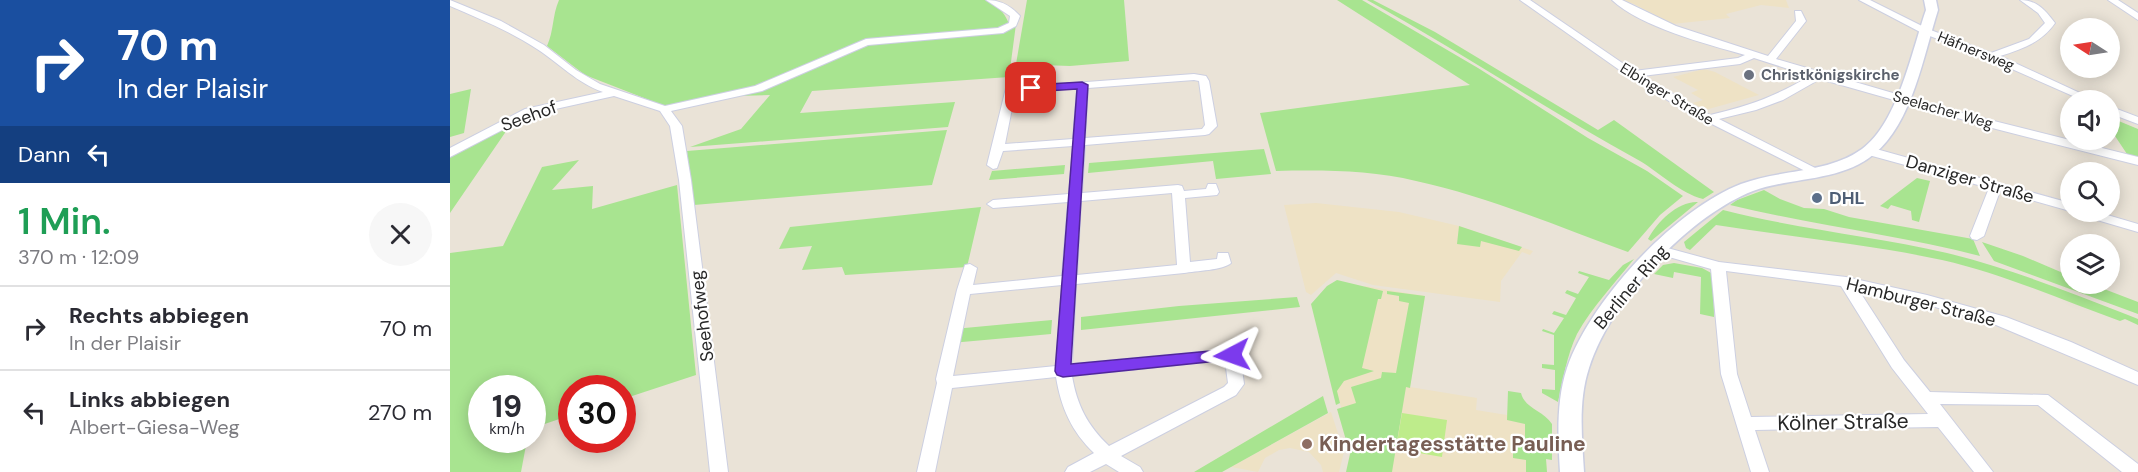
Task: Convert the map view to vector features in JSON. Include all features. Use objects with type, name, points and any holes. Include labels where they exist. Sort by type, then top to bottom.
[{"type":"street","points":[[664,109],[758,89],[866,42],[1000,31],[1012,24],[1015,16],[1009,10],[990,0]]},
{"type":"street","name":"Elbinger Straße","points":[[1524,0],[1632,74],[1707,119],[1819,173]]},
{"type":"street","name":"Seelacher Weg","points":[[1616,0],[1670,28],[1770,60],[2061,143],[2138,161]]},
{"type":"street","name":"Häfnersweg","points":[[1863,0],[1925,31],[1991,56],[2068,90]]},
{"type":"street","points":[[1869,151],[1888,125],[1902,99],[1932,10],[1930,0]]},
{"type":"street","points":[[1991,56],[2036,39],[2045,32],[2050,23],[2047,17],[2024,0]]},
{"type":"street","points":[[2112,0],[2138,16]]},
{"type":"street","name":"Seehof","points":[[450,3],[498,23],[541,47],[578,76],[612,93],[664,109]]},
{"type":"street","points":[[1770,60],[1801,21],[1798,13]]},
{"type":"street","points":[[1632,74],[1740,61],[1754,55]]},
{"type":"street","points":[[1707,119],[1752,108],[1779,98],[1819,75]]},
{"type":"street","points":[[993,165],[1010,90],[1202,78],[1211,126],[1200,133],[998,148]]},
{"type":"street","points":[[1082,84],[1063,371],[1066,394],[1074,418],[1084,432],[1108,454],[1134,472]]},
{"type":"street","name":"Seehof","points":[[450,153],[529,111],[612,93]]},
{"type":"street","name":"Seehofweg","points":[[664,109],[676,126],[682,161],[690,234],[697,270],[719,472]]},
{"type":"street","points":[[2120,114],[2138,121]]},
{"type":"street","name":"Berliner Ring","points":[[1572,472],[1569,416],[1578,367],[1587,345],[1614,302],[1660,250],[1695,218],[1723,198],[1749,187],[1819,173],[1869,151]]},
{"type":"street","name":"Danziger Straße","points":[[1869,151],[2060,204]]},
{"type":"street","points":[[1977,236],[1996,185]]},
{"type":"street","points":[[1179,195],[1213,192],[1212,187]]},
{"type":"street","points":[[993,204],[1178,189],[1184,267]]},
{"type":"street","points":[[2118,222],[2138,228]]},
{"type":"street","name":"Hamburger Straße","points":[[1660,250],[1718,266],[1846,282],[1927,300],[2001,321],[2065,345],[2138,379]]},
{"type":"street","points":[[964,290],[1184,269],[1184,267],[1224,263],[1223,256]]},
{"type":"street","points":[[1718,266],[1729,374],[1760,472]]},
{"type":"street","points":[[926,472],[944,379],[970,268]]},
{"type":"street","points":[[1846,282],[1898,364],[1984,472]]},
{"type":"street","points":[[945,383],[1232,354],[1236,384],[1230,391],[1074,472]]},
{"type":"street","points":[[1925,398],[2042,399],[2135,472]]},
{"type":"street","name":"Kölner Straße","points":[[1744,424],[1942,420]]},
{"type":"shaded area","points":[[1622,0],[1786,0],[1789,8],[1761,5],[1726,14],[1730,18],[1672,24]]},
{"type":"shaded area","points":[[1704,69],[1715,72],[1759,95],[1705,110],[1693,103],[1703,100],[1691,93],[1698,90],[1673,77]]},
{"type":"shaded area","points":[[1316,203],[1399,212],[1459,226],[1533,251],[1530,255],[1522,252],[1501,281],[1500,302],[1373,285],[1336,273],[1311,295],[1306,292],[1284,205]]},
{"type":"shaded area","points":[[1365,286],[1425,296],[1410,387],[1477,398],[1476,410],[1507,415],[1507,410],[1553,434],[1552,460],[1546,459],[1547,472],[1354,472],[1333,380]]},
{"type":"shaded area","name":"Kindertagesstätte Pauline","points":[[1331,412],[1344,452],[1339,472],[1323,472],[1321,465],[1309,452],[1290,448],[1279,450],[1265,458],[1258,472],[1231,467]]},
{"type":"green space","points":[[559,0],[986,0],[1000,10],[1009,24],[994,30],[875,38],[764,85],[667,107],[585,75],[547,46]]},
{"type":"green space","points":[[1027,0],[1124,0],[1129,61],[1070,66],[1016,64]]},
{"type":"green space","points":[[1337,0],[1362,0],[1478,68],[1588,138],[1647,171],[1683,196],[1660,215],[1628,252],[1497,204],[1399,177],[1329,171],[1276,171],[1260,113],[1470,85]]},
{"type":"green space","points":[[1367,0],[1373,0],[1435,32],[1598,130],[1614,120],[1714,192],[1703,199],[1686,192],[1640,161]]},
{"type":"green space","points":[[1016,24],[1009,77],[812,91],[800,113],[955,102],[948,127],[690,147],[741,129],[770,95],[735,96],[861,45],[1000,33]]},
{"type":"green space","points":[[471,89],[464,133],[450,137],[450,94]]},
{"type":"green space","points":[[513,121],[450,213],[450,155]]},
{"type":"green space","points":[[2120,122],[2138,129],[2138,159],[2129,157],[2120,144]]},
{"type":"green space","points":[[947,130],[932,185],[694,205],[687,151]]},
{"type":"green space","points":[[1264,149],[1271,174],[1216,179],[1213,161],[1088,173],[1089,163]]},
{"type":"green space","points":[[579,160],[552,190],[593,186],[592,209],[677,185],[696,375],[636,395],[636,375],[558,375],[558,419],[546,424],[546,375],[468,375],[468,453],[525,453],[521,472],[450,472],[450,253],[503,246],[542,167]]},
{"type":"green space","points":[[1065,165],[1064,174],[989,180],[992,171]]},
{"type":"green space","points":[[1917,178],[1930,181],[1919,222],[1912,220],[1911,211],[1891,205],[1888,209],[1880,206]]},
{"type":"green space","points":[[1764,190],[1804,208],[1824,209],[1849,217],[1973,239],[1980,256],[1730,205]]},
{"type":"green space","points":[[1698,202],[1651,241],[1648,239],[1669,214],[1683,205]]},
{"type":"green space","points":[[981,207],[967,267],[845,275],[842,267],[802,270],[812,246],[779,249],[790,227]]},
{"type":"green space","points":[[1723,210],[1919,247],[1970,259],[2060,289],[2060,294],[2073,294],[2128,315],[2138,319],[2138,325],[2125,319],[2120,321],[1988,272],[1886,249],[1716,225],[1690,250],[1686,248],[1684,242]]},
{"type":"green space","points":[[1459,226],[1522,247],[1519,251],[1481,241],[1480,247],[1457,244]]},
{"type":"green space","points":[[1982,242],[2060,272],[2060,285],[1994,261]]},
{"type":"green space","points":[[1634,259],[1577,334],[1568,359],[1558,402],[1542,393],[1542,389],[1555,390],[1555,370],[1542,368],[1542,364],[1554,365],[1554,335],[1542,331],[1543,329],[1554,333],[1564,318],[1552,314],[1554,311],[1566,315],[1576,298],[1565,293],[1567,290],[1578,294],[1589,277],[1578,273],[1579,271],[1609,280],[1623,265]]},
{"type":"green space","points":[[1674,263],[1702,268],[1713,274],[1714,317],[1700,314],[1701,277],[1674,272],[1673,278],[1654,274],[1663,265]]},
{"type":"green space","points":[[1337,280],[1383,291],[1381,299],[1378,299],[1362,368],[1374,371],[1344,381],[1337,391],[1340,403],[1336,405],[1311,304],[1327,286]]},
{"type":"green space","points":[[1387,291],[1425,296],[1410,388],[1406,387],[1392,472],[1346,472],[1350,454],[1337,409],[1356,403],[1351,387],[1381,378],[1382,372],[1396,373],[1409,303],[1399,301],[1399,296],[1387,294]]},
{"type":"green space","points":[[2084,294],[2117,294],[2138,302],[2138,314]]},
{"type":"green space","points":[[1297,297],[1300,307],[1081,330],[1081,317],[1179,306]]},
{"type":"green space","points":[[1052,320],[1051,334],[951,343],[954,329]]},
{"type":"green space","points":[[1508,391],[1521,393],[1526,403],[1552,424],[1552,460],[1546,459],[1547,472],[1526,472],[1526,460],[1513,458],[1513,439],[1525,441],[1525,424],[1507,420]]},
{"type":"green space","points":[[1323,396],[1328,413],[1222,472],[1194,472]]},
{"type":"green space","points":[[1402,413],[1447,420],[1442,457],[1396,449]]},
{"type":"place","name":"Christkönigskirche","points":[[1749,75]]},
{"type":"place","name":"DHL","points":[[1817,198]]},
{"type":"place","name":"Kindertagesstätte Pauline","points":[[1307,444]]},
{"type":"route","points":[[1031,88],[1082,85],[1063,371],[1232,355]]}]
